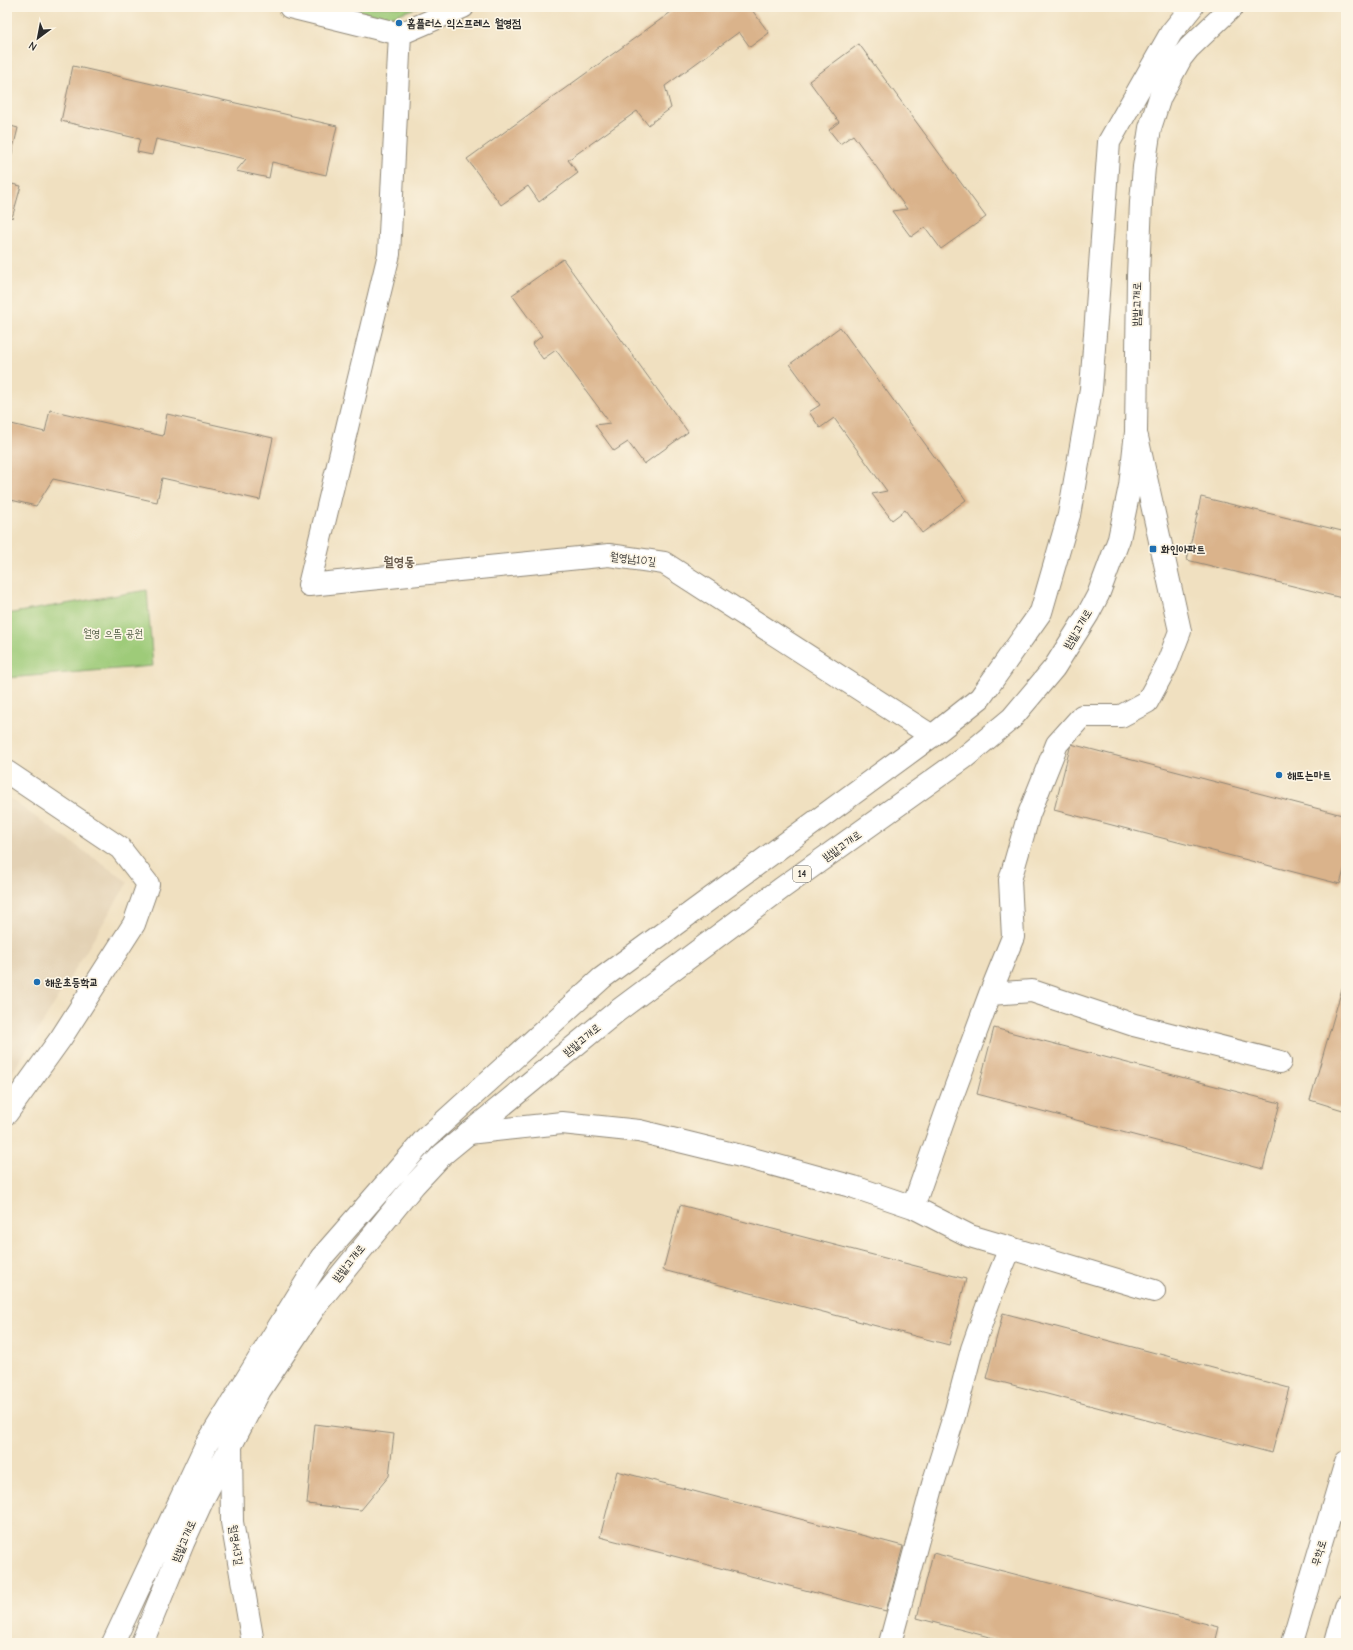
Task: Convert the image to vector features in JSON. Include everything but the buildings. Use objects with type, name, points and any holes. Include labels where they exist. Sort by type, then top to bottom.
[{"type":"street","points":[[290,7],[400,34],[463,7]]},
{"type":"street","name":"밤밭고개로","points":[[113,1643],[202,1452],[214,1431],[321,1258],[424,1139],[602,978],[932,736],[980,698],[1041,612],[1069,515],[1091,389],[1110,142],[1171,33],[1192,7]]},
{"type":"street","name":"밤밭고개로","points":[[142,1643],[183,1543],[203,1500],[260,1390],[317,1304],[414,1185],[442,1155],[616,1012],[782,888],[964,758],[1012,718],[1054,668],[1088,614],[1098,594],[1112,559],[1124,517],[1130,486],[1136,432],[1138,276],[1141,202],[1144,167],[1150,128],[1160,97],[1181,58],[1189,48],[1232,7]]},
{"type":"street","name":"월영남10길","points":[[400,34],[388,254],[309,585],[609,555],[664,564],[932,736]]},
{"type":"street","points":[[913,1207],[990,994],[1013,937],[1010,880],[1029,814],[1057,744],[1082,716],[1121,716],[1147,702],[1167,665],[1180,631],[1136,432]]},
{"type":"street","points":[[7,772],[120,848],[148,884],[134,924],[61,1038],[7,1113]]},
{"type":"street","points":[[990,994],[1032,991],[1134,1025],[1280,1062]]},
{"type":"street","points":[[468,1133],[562,1124],[640,1131],[749,1158],[854,1187],[913,1207],[970,1236],[1154,1291]]},
{"type":"street","points":[[890,1643],[933,1484],[956,1410],[972,1349],[1010,1248]]},
{"type":"street","name":"월영서3길","points":[[231,1445],[232,1522],[253,1643]]},
{"type":"street","name":"무학로","points":[[1292,1643],[1346,1462]]},
{"type":"street","points":[[1336,1643],[1346,1606]]},
{"type":"shaded area","name":"해운초등학교","points":[[7,797],[128,882],[7,1082]]},
{"type":"green space","points":[[340,7],[419,7],[387,18]]},
{"type":"green space","name":"월영 으뜸 공원","points":[[147,590],[153,666],[7,678],[7,614]]},
{"type":"place","name":"홈플러스 익스프레스 월영점","points":[[399,23]]},
{"type":"place","name":"화인아파트","points":[[1153,549]]},
{"type":"place","name":"해뜨는마트","points":[[1279,775]]},
{"type":"place","name":"해운초등학교","points":[[37,982]]},
{"type":"district","name":"월영동","points":[[399,561]]}]
